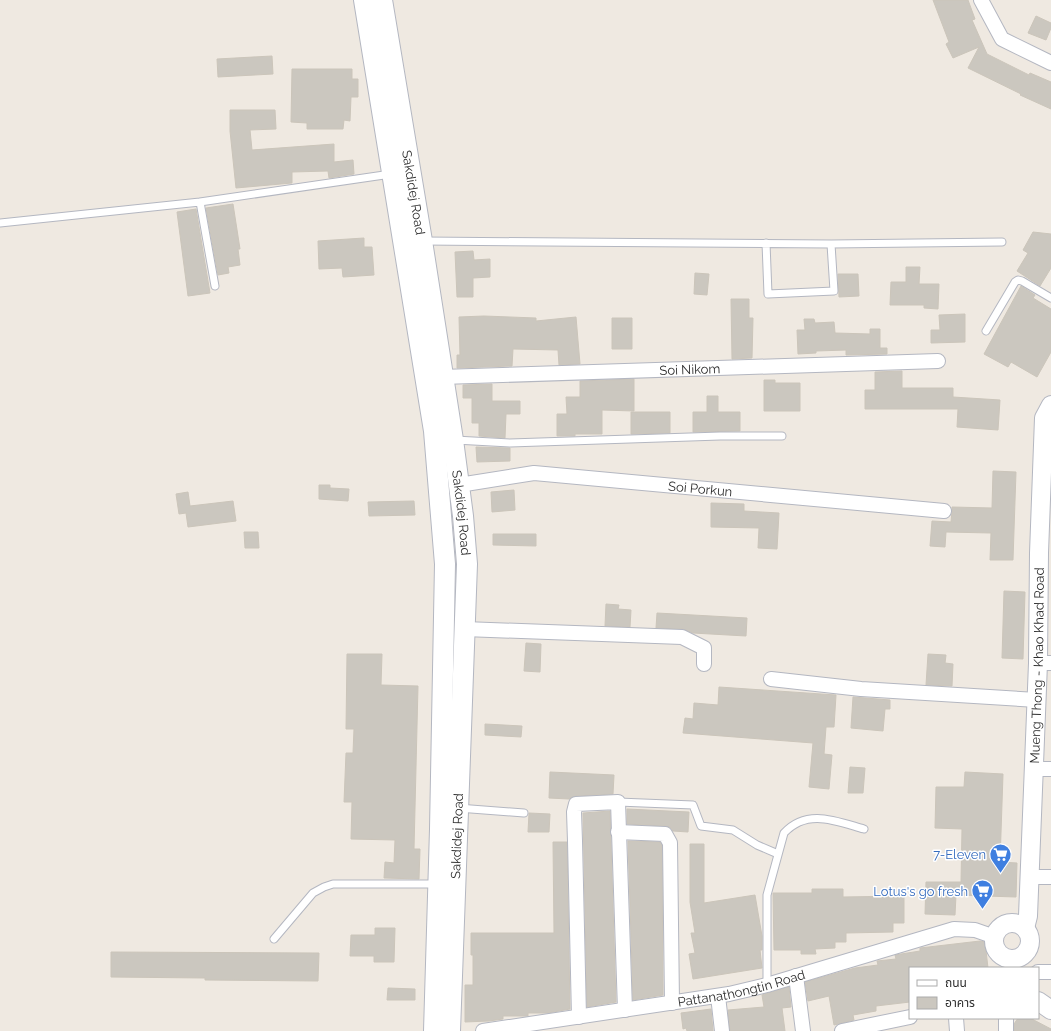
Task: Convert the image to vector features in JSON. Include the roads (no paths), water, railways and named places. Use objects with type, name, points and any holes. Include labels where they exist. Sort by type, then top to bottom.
[{"type":"main road","name":"Sakdidej Road","points":[[364,0],[434,431],[444,564],[434,1031]]},
{"type":"main road","name":"Sakdidej Road","points":[[382,0],[453,440],[463,516],[467,564],[450,1031]]},
{"type":"street","points":[[981,0],[1002,39],[1051,63]]},
{"type":"street","name":"Soi Nikom","points":[[442,377],[938,361]]},
{"type":"street","name":"Mueng Thong - Khao Khad Road","points":[[1025,928],[1028,916],[1028,877],[1042,769],[1037,700],[1045,663],[1045,553],[1049,414]]},
{"type":"street","name":"Soi Porkun","points":[[459,485],[534,473],[944,511]]},
{"type":"street","points":[[464,629],[682,637],[704,648],[704,664]]},
{"type":"street","points":[[771,680],[861,689],[1037,700]]},
{"type":"street","points":[[579,1016],[574,812],[576,804],[618,802],[625,1010]]},
{"type":"street","points":[[618,832],[665,834],[670,843],[672,1003]]},
{"type":"street","points":[[1028,877],[1051,877]]},
{"type":"street","points":[[1008,924],[1017,924],[1025,928],[1030,936],[1030,946],[1019,963],[1000,954],[995,946],[995,937],[1000,928],[1008,924]]},
{"type":"street","name":"Pattanathongtin Road","points":[[483,1031],[718,996],[767,985],[954,929],[975,930],[995,937]]},
{"type":"street","points":[[1039,972],[1051,972]]},
{"type":"street","points":[[796,976],[803,1031]]},
{"type":"street","points":[[718,996],[722,1031]]},
{"type":"street","points":[[1039,1002],[1051,1010]]},
{"type":"street","points":[[842,1031],[909,1017]]},
{"type":"street","points":[[956,1019],[957,1031]]},
{"type":"street","points":[[1006,1019],[1006,1031]]},
{"type":"lane","points":[[0,224],[200,202],[393,173]]},
{"type":"lane","points":[[200,202],[215,286]]},
{"type":"lane","points":[[422,241],[832,244],[1002,242]]},
{"type":"lane","points":[[766,243],[768,294],[834,291],[832,244]]},
{"type":"lane","points":[[986,331],[1015,282],[1018,280],[1051,298]]},
{"type":"lane","points":[[453,440],[510,443],[720,436],[782,436]]},
{"type":"lane","points":[[618,802],[692,805],[701,826],[733,830],[757,845],[778,854]]},
{"type":"lane","points":[[458,808],[524,813]]},
{"type":"lane","points":[[767,985],[767,895],[784,832],[790,826],[804,819],[822,818],[864,829]]},
{"type":"lane","points":[[274,939],[314,893],[324,887],[333,884],[438,884]]},
{"type":"place","name":"7-Eleven","points":[[1001,874]]},
{"type":"place","name":"Lotus's go fresh","points":[[983,910]]}]
